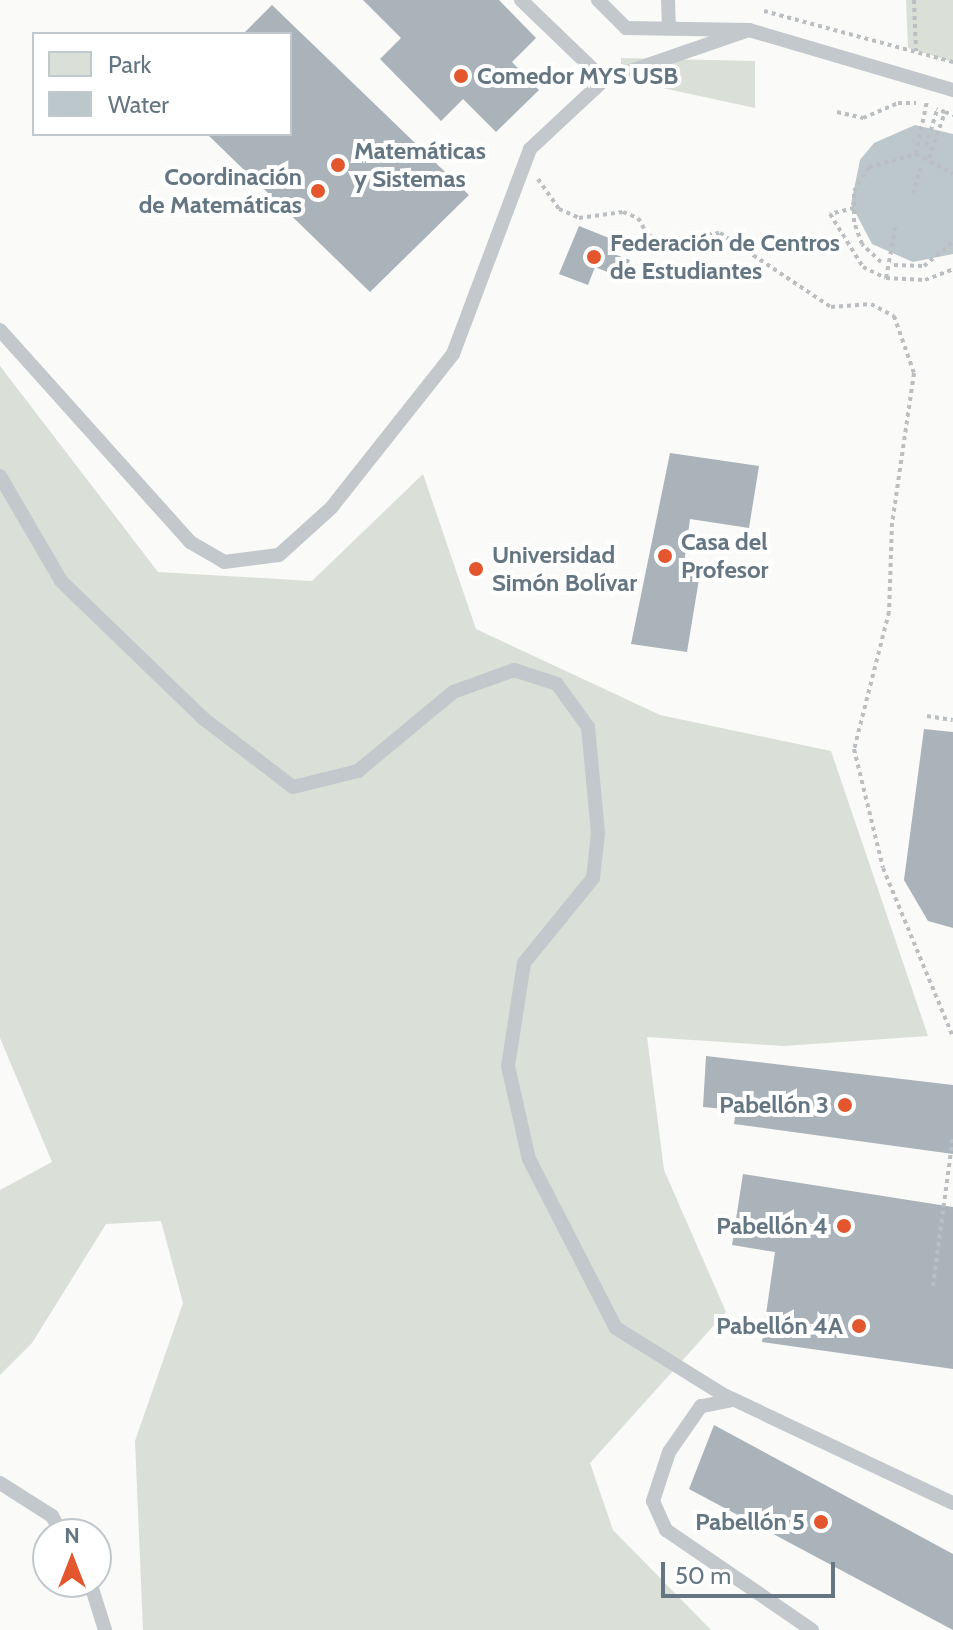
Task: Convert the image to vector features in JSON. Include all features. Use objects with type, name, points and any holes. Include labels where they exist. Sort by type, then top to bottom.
[{"type":"lane","points":[[521,0],[604,80]]},
{"type":"lane","points":[[598,0],[626,28],[749,30],[953,90]]},
{"type":"lane","points":[[668,0],[669,27]]},
{"type":"lane","points":[[0,330],[190,542],[224,562],[279,555],[331,508],[453,354],[530,149],[604,80],[749,30]]},
{"type":"lane","points":[[0,476],[61,581],[204,719],[293,787],[358,771],[453,692],[514,670],[557,684],[588,727],[598,833],[593,878],[524,963],[508,1066],[529,1159],[616,1328],[734,1399],[953,1503]]},
{"type":"lane","points":[[734,1399],[701,1406],[669,1452],[653,1501],[666,1530],[812,1630]]},
{"type":"lane","points":[[0,1483],[53,1518]]},
{"type":"lane","points":[[95,1598],[105,1630]]},
{"type":"path","points":[[914,0],[916,51]]},
{"type":"path","points":[[764,11],[953,62]]},
{"type":"path","points":[[916,154],[929,94]]},
{"type":"path","points":[[837,112],[863,118],[898,103],[916,103]]},
{"type":"path","points":[[926,146],[937,109],[953,115]]},
{"type":"path","points":[[929,158],[945,112]]},
{"type":"path","points":[[881,262],[862,244],[854,208],[854,191],[869,167],[916,154],[929,158],[953,174]]},
{"type":"path","points":[[526,160],[559,209],[569,214],[623,212],[638,218],[648,235],[668,240],[720,233],[831,307],[871,304],[894,316],[914,373],[892,523],[889,612],[854,749],[883,868],[953,1037]]},
{"type":"path","points":[[913,194],[921,168]]},
{"type":"path","points":[[854,208],[830,214],[863,267],[886,278],[925,280],[953,269]]},
{"type":"path","points":[[886,278],[896,224]]},
{"type":"path","points":[[894,265],[924,266],[953,242]]},
{"type":"path","points":[[927,716],[953,720]]},
{"type":"path","points":[[933,1286],[953,1137]]},
{"type":"green space","points":[[906,0],[953,0],[953,62],[908,48]]},
{"type":"green space","points":[[621,58],[755,61],[755,108],[621,79]]},
{"type":"green space","points":[[0,366],[158,572],[312,581],[423,474],[476,629],[660,715],[831,751],[928,1036],[783,1046],[647,1037],[664,1170],[726,1312],[590,1463],[613,1530],[711,1630],[143,1630],[135,1441],[183,1303],[161,1221],[106,1224],[32,1343],[0,1375],[0,1190],[52,1162],[0,1038]]},
{"type":"water","points":[[915,125],[953,134],[953,254],[913,262],[872,244],[851,204],[860,160],[874,143]]},
{"type":"building","name":"Comedor MYS USB","points":[[363,0],[499,0],[536,38],[512,62],[539,90],[496,132],[463,99],[441,121],[380,59],[401,38]]},
{"type":"building","name":"Matemáticas y Sistemas","points":[[272,5],[469,195],[370,292],[209,136],[292,136],[292,32],[245,32]]},
{"type":"building","name":"Federación de Centros de Estudiantes","points":[[579,226],[619,242],[614,254],[630,260],[622,278],[595,267],[588,285],[559,274]]},
{"type":"building","name":"Casa del Profesor","points":[[670,453],[759,466],[749,528],[690,519],[684,564],[701,567],[687,652],[631,644]]},
{"type":"building","points":[[924,729],[953,732],[953,928],[928,921],[904,880]]},
{"type":"building","name":"Pabellón 3","points":[[706,1056],[953,1085],[953,1154],[734,1124],[736,1110],[703,1107]]},
{"type":"building","points":[[743,1174],[953,1207],[953,1369],[762,1342],[775,1252],[732,1245]]},
{"type":"building","name":"Pabellón 5","points":[[714,1425],[953,1554],[953,1630],[689,1489]]},
{"type":"place","name":"Comedor MYS USB","points":[[461,76]]},
{"type":"place","name":"Matemáticas y Sistemas","points":[[338,165]]},
{"type":"place","name":"Coordinación de Matemáticas","points":[[318,191]]},
{"type":"place","name":"Federación de Centros de Estudiantes","points":[[594,257]]},
{"type":"place","name":"Casa del Profesor","points":[[665,556]]},
{"type":"place","name":"Universidad Simón Bolívar","points":[[476,569]]},
{"type":"place","name":"Pabellón 3","points":[[845,1105]]},
{"type":"place","name":"Pabellón 4","points":[[844,1226]]},
{"type":"place","name":"Pabellón 4A","points":[[859,1326]]},
{"type":"place","name":"Pabellón 5","points":[[821,1522]]}]
